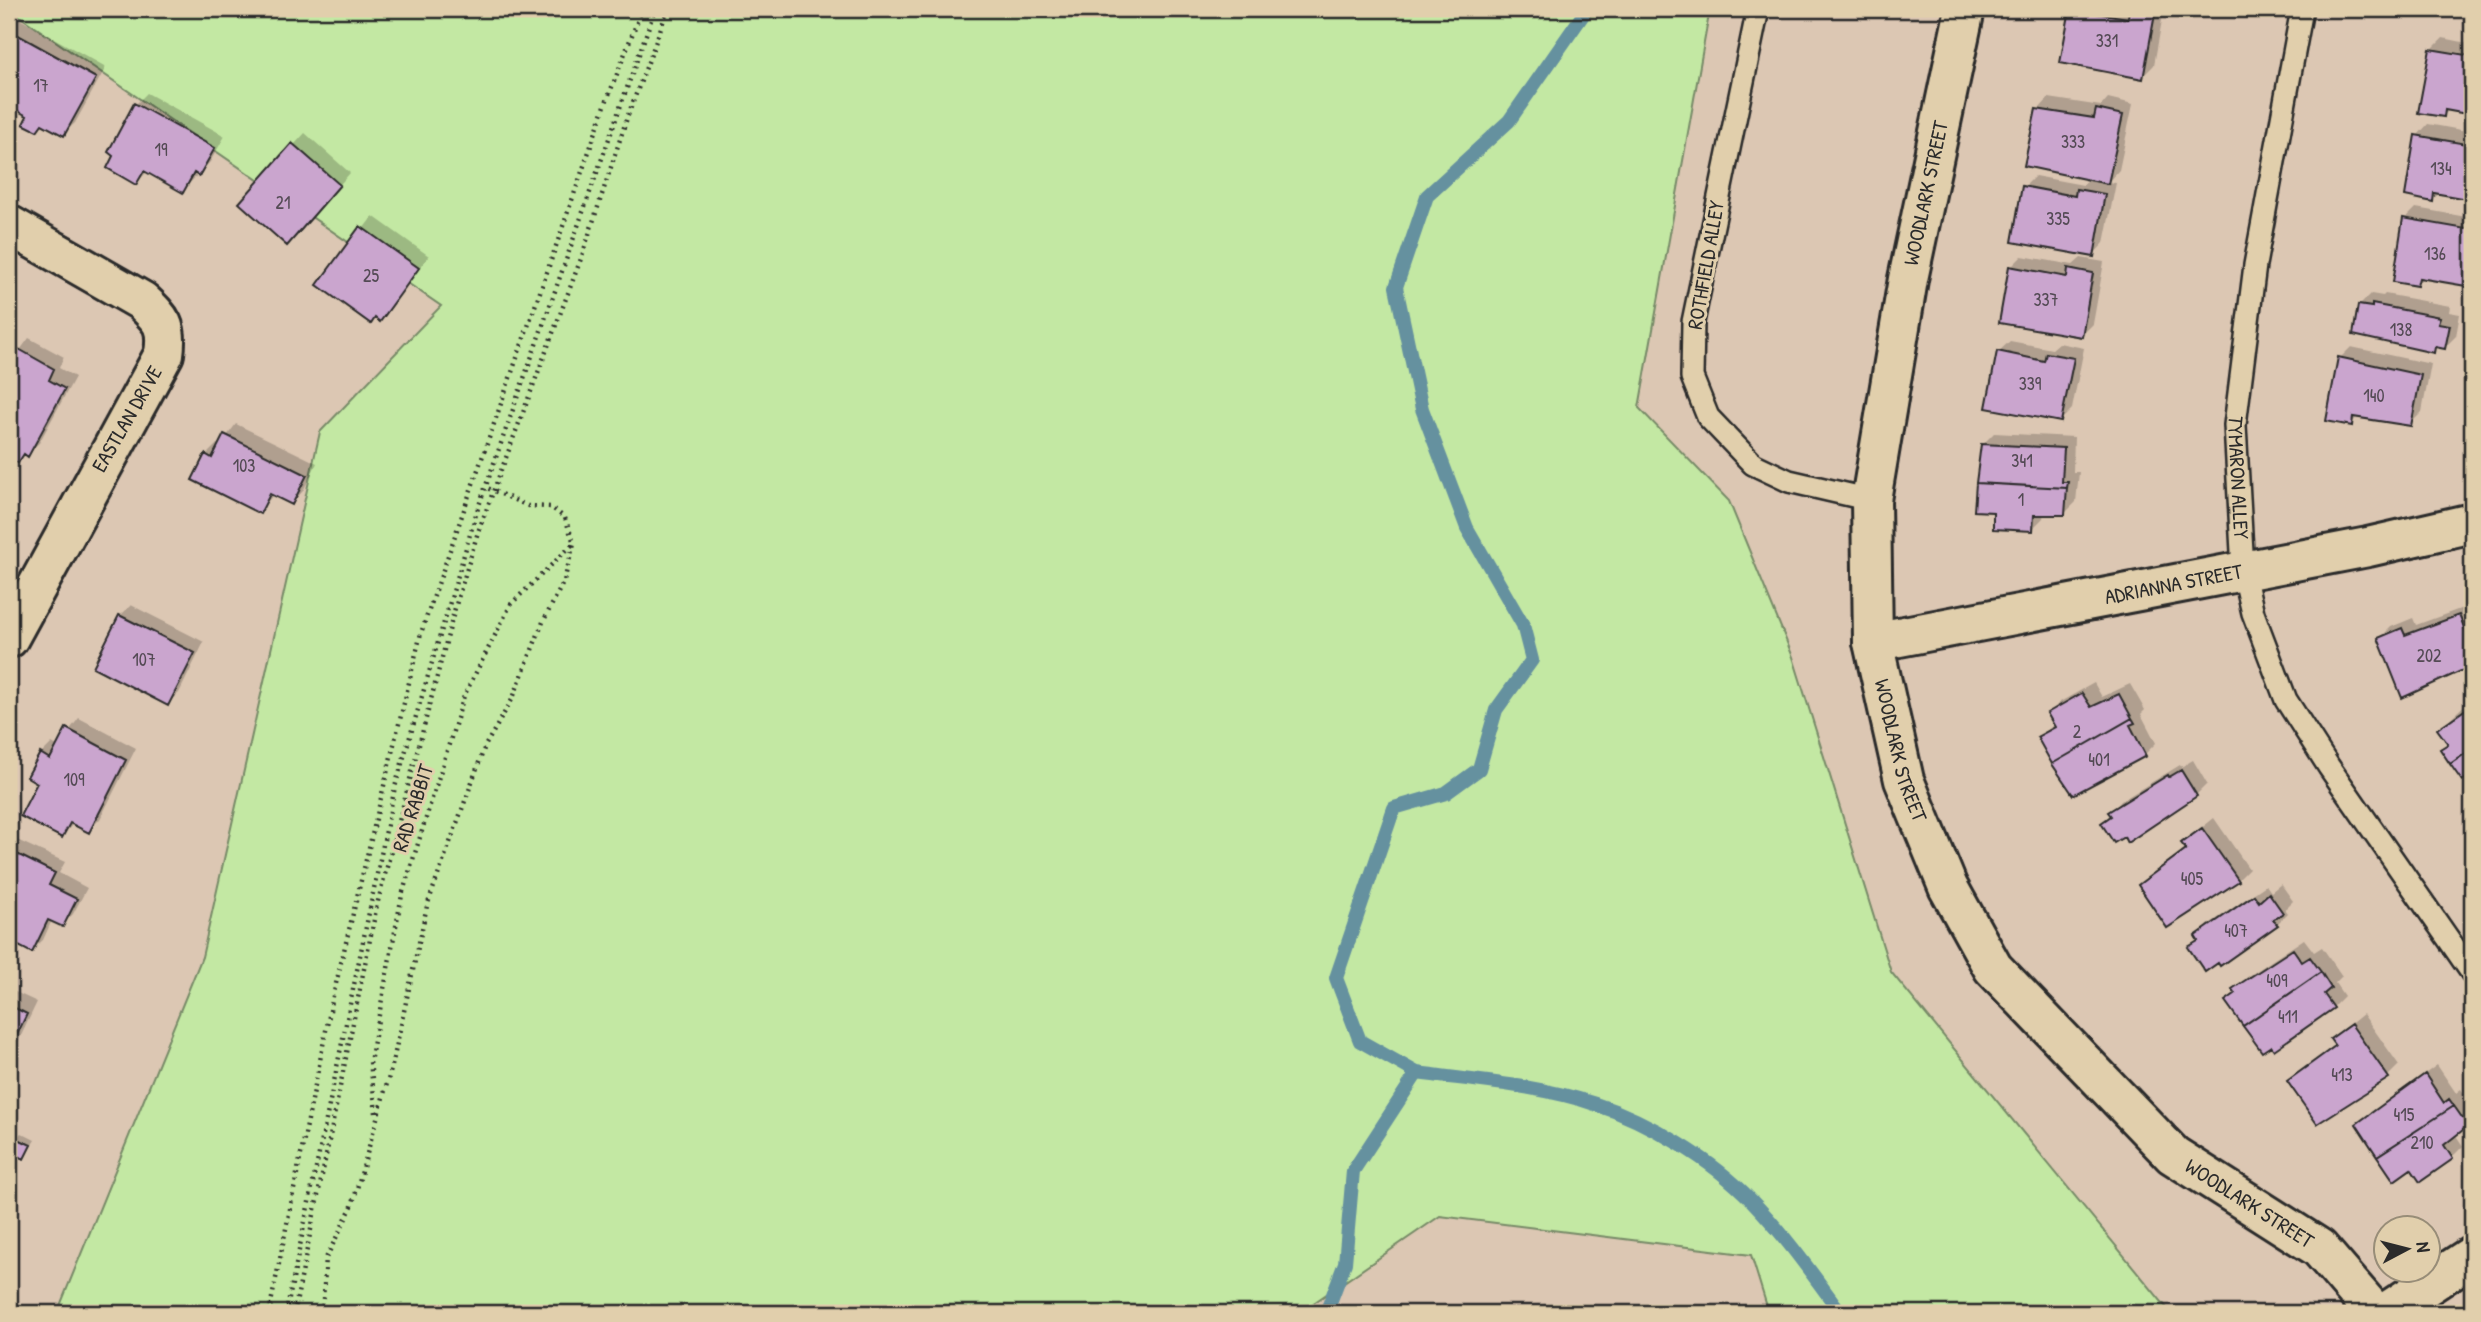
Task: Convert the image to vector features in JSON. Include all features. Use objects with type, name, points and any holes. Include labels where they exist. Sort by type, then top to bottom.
[{"type":"street","name":"WOODLARK STREET","points":[[1965,9],[1908,279],[1871,500],[1873,642],[1904,780],[1948,887],[1993,968],[2173,1155],[2319,1248],[2375,1313]]},
{"type":"street","name":"EASTLAN DRIVE","points":[[9,225],[142,301],[160,318],[167,334],[164,354],[9,638]]},
{"type":"street","name":"ADRIANNA STREET","points":[[1873,642],[2368,547],[2472,523]]},
{"type":"street","points":[[2385,1313],[2472,1256]]},
{"type":"lane","name":"ROTHFIELD ALLEY","points":[[1758,9],[1693,322],[1692,377],[1708,417],[1753,464],[1789,481],[1871,500]]},
{"type":"lane","name":"TYMARON ALLEY","points":[[2302,9],[2255,265],[2235,425],[2243,570],[2253,613],[2286,700],[2329,767],[2472,973]]},
{"type":"path","points":[[269,1313],[333,996],[421,633],[607,100],[642,9]]},
{"type":"path","points":[[286,1313],[395,787],[485,487],[655,9]]},
{"type":"path","points":[[294,1313],[377,905],[455,608],[478,532],[582,256],[627,118],[668,9]]},
{"type":"path","points":[[485,487],[528,506],[551,507],[565,518],[574,543]]},
{"type":"path","name":"RAD RABBIT","points":[[376,1117],[370,1062],[402,895],[464,696],[511,604],[574,543]]},
{"type":"path","name":"RAD RABBIT","points":[[322,1313],[326,1258],[352,1206],[392,1066],[418,944],[436,880],[485,746],[513,698],[543,622],[564,581],[574,543]]},
{"type":"green space","points":[[9,9],[1710,9],[1639,408],[1729,501],[1793,657],[1891,972],[2171,1313],[1769,1313],[1751,1255],[1440,1216],[1299,1313],[57,1313],[202,957],[320,432],[441,306]]},
{"type":"building","points":[[2070,9],[2128,18],[2129,10],[2155,14],[2143,79],[2060,63]]},
{"type":"building","points":[[9,30],[96,78],[64,136],[42,124],[37,131],[23,124],[27,116],[9,106]]},
{"type":"building","points":[[2430,49],[2472,56],[2472,115],[2445,110],[2444,117],[2418,113]]},
{"type":"building","points":[[134,103],[215,148],[199,176],[194,173],[183,193],[144,171],[136,185],[107,168],[113,156],[108,152]]},
{"type":"building","points":[[2036,109],[2094,118],[2096,109],[2123,115],[2108,184],[2024,166]]},
{"type":"building","points":[[2415,135],[2472,145],[2472,200],[2434,193],[2433,202],[2405,196]]},
{"type":"building","points":[[292,143],[340,185],[287,246],[239,203]]},
{"type":"building","points":[[2022,186],[2075,196],[2076,189],[2105,194],[2094,257],[2012,242]]},
{"type":"building","points":[[2403,218],[2472,230],[2472,287],[2419,278],[2417,286],[2393,282]]},
{"type":"building","points":[[360,226],[419,268],[380,322],[375,318],[371,324],[317,285]]},
{"type":"building","points":[[2009,266],[2067,277],[2068,268],[2093,273],[2082,337],[1999,323]]},
{"type":"building","points":[[2372,304],[2440,317],[2438,323],[2450,325],[2445,349],[2435,347],[2434,353],[2353,335],[2358,305],[2372,307]]},
{"type":"building","points":[[17,348],[54,369],[49,380],[65,389],[28,457],[24,454],[18,463],[9,458],[9,362]]},
{"type":"building","points":[[1997,351],[2044,361],[2046,353],[2074,358],[2061,422],[1986,408]]},
{"type":"building","points":[[2338,357],[2421,375],[2411,426],[2353,417],[2352,426],[2326,421]]},
{"type":"building","points":[[224,434],[307,475],[292,505],[270,494],[260,514],[192,480],[205,454],[212,458]]},
{"type":"building","points":[[1981,444],[2064,448],[2062,482],[2068,482],[2067,488],[1976,483]]},
{"type":"building","points":[[1976,483],[2067,488],[2065,515],[2034,515],[2033,531],[1993,529],[1993,512],[1974,511]]},
{"type":"building","points":[[119,615],[195,653],[168,706],[93,667]]},
{"type":"building","points":[[2459,615],[2472,646],[2472,666],[2402,698],[2378,638],[2402,628],[2405,635]]},
{"type":"building","points":[[2082,693],[2091,707],[2119,694],[2132,718],[2052,764],[2037,737],[2055,727],[2047,713]]},
{"type":"building","points":[[2472,705],[2472,749],[2450,764],[2440,749],[2448,744],[2437,729]]},
{"type":"building","points":[[2132,718],[2135,723],[2130,725],[2146,756],[2073,795],[2052,764]]},
{"type":"building","points":[[66,728],[126,760],[89,833],[70,823],[62,838],[20,816],[37,783],[27,777],[40,753],[50,759]]},
{"type":"building","points":[[2472,749],[2472,778],[2470,776],[2462,781],[2450,764]]},
{"type":"building","points":[[2181,770],[2197,796],[2127,843],[2124,837],[2114,843],[2101,823],[2111,816],[2108,812],[2168,775],[2169,777]]},
{"type":"building","points":[[2202,828],[2239,881],[2167,928],[2138,885],[2186,849],[2181,843]]},
{"type":"building","points":[[13,852],[55,873],[49,885],[77,899],[63,927],[48,920],[32,953],[9,941],[9,853]]},
{"type":"building","points":[[2269,893],[2283,913],[2273,920],[2278,925],[2220,966],[2218,963],[2205,972],[2188,947],[2198,941],[2195,936],[2254,895],[2259,902]]},
{"type":"building","points":[[2293,949],[2302,962],[2310,957],[2321,972],[2243,1026],[2225,1001],[2235,994],[2232,989]]},
{"type":"building","points":[[2321,972],[2331,988],[2324,994],[2334,1008],[2274,1050],[2271,1046],[2262,1052],[2243,1026]]},
{"type":"building","points":[[9,1005],[27,1014],[9,1051]]},
{"type":"building","points":[[2351,1024],[2389,1078],[2317,1124],[2287,1081],[2335,1046],[2330,1039]]},
{"type":"building","points":[[2425,1074],[2444,1103],[2449,1099],[2454,1106],[2377,1156],[2356,1124]]},
{"type":"building","points":[[2454,1106],[2468,1126],[2444,1145],[2453,1159],[2420,1182],[2411,1169],[2394,1181],[2377,1156]]},
{"type":"building","points":[[14,1137],[31,1145],[24,1159],[9,1151]]},
{"type":"waterway","points":[[1326,1313],[1345,1263],[1353,1171],[1417,1073],[1360,1041],[1336,978],[1394,808],[1446,793],[1479,769],[1496,710],[1532,660],[1523,625],[1467,528],[1422,409],[1396,287],[1427,196],[1509,121],[1587,9]]},
{"type":"waterway","points":[[1417,1073],[1551,1092],[1615,1111],[1658,1131],[1718,1171],[1752,1201],[1787,1241],[1841,1313]]}]
